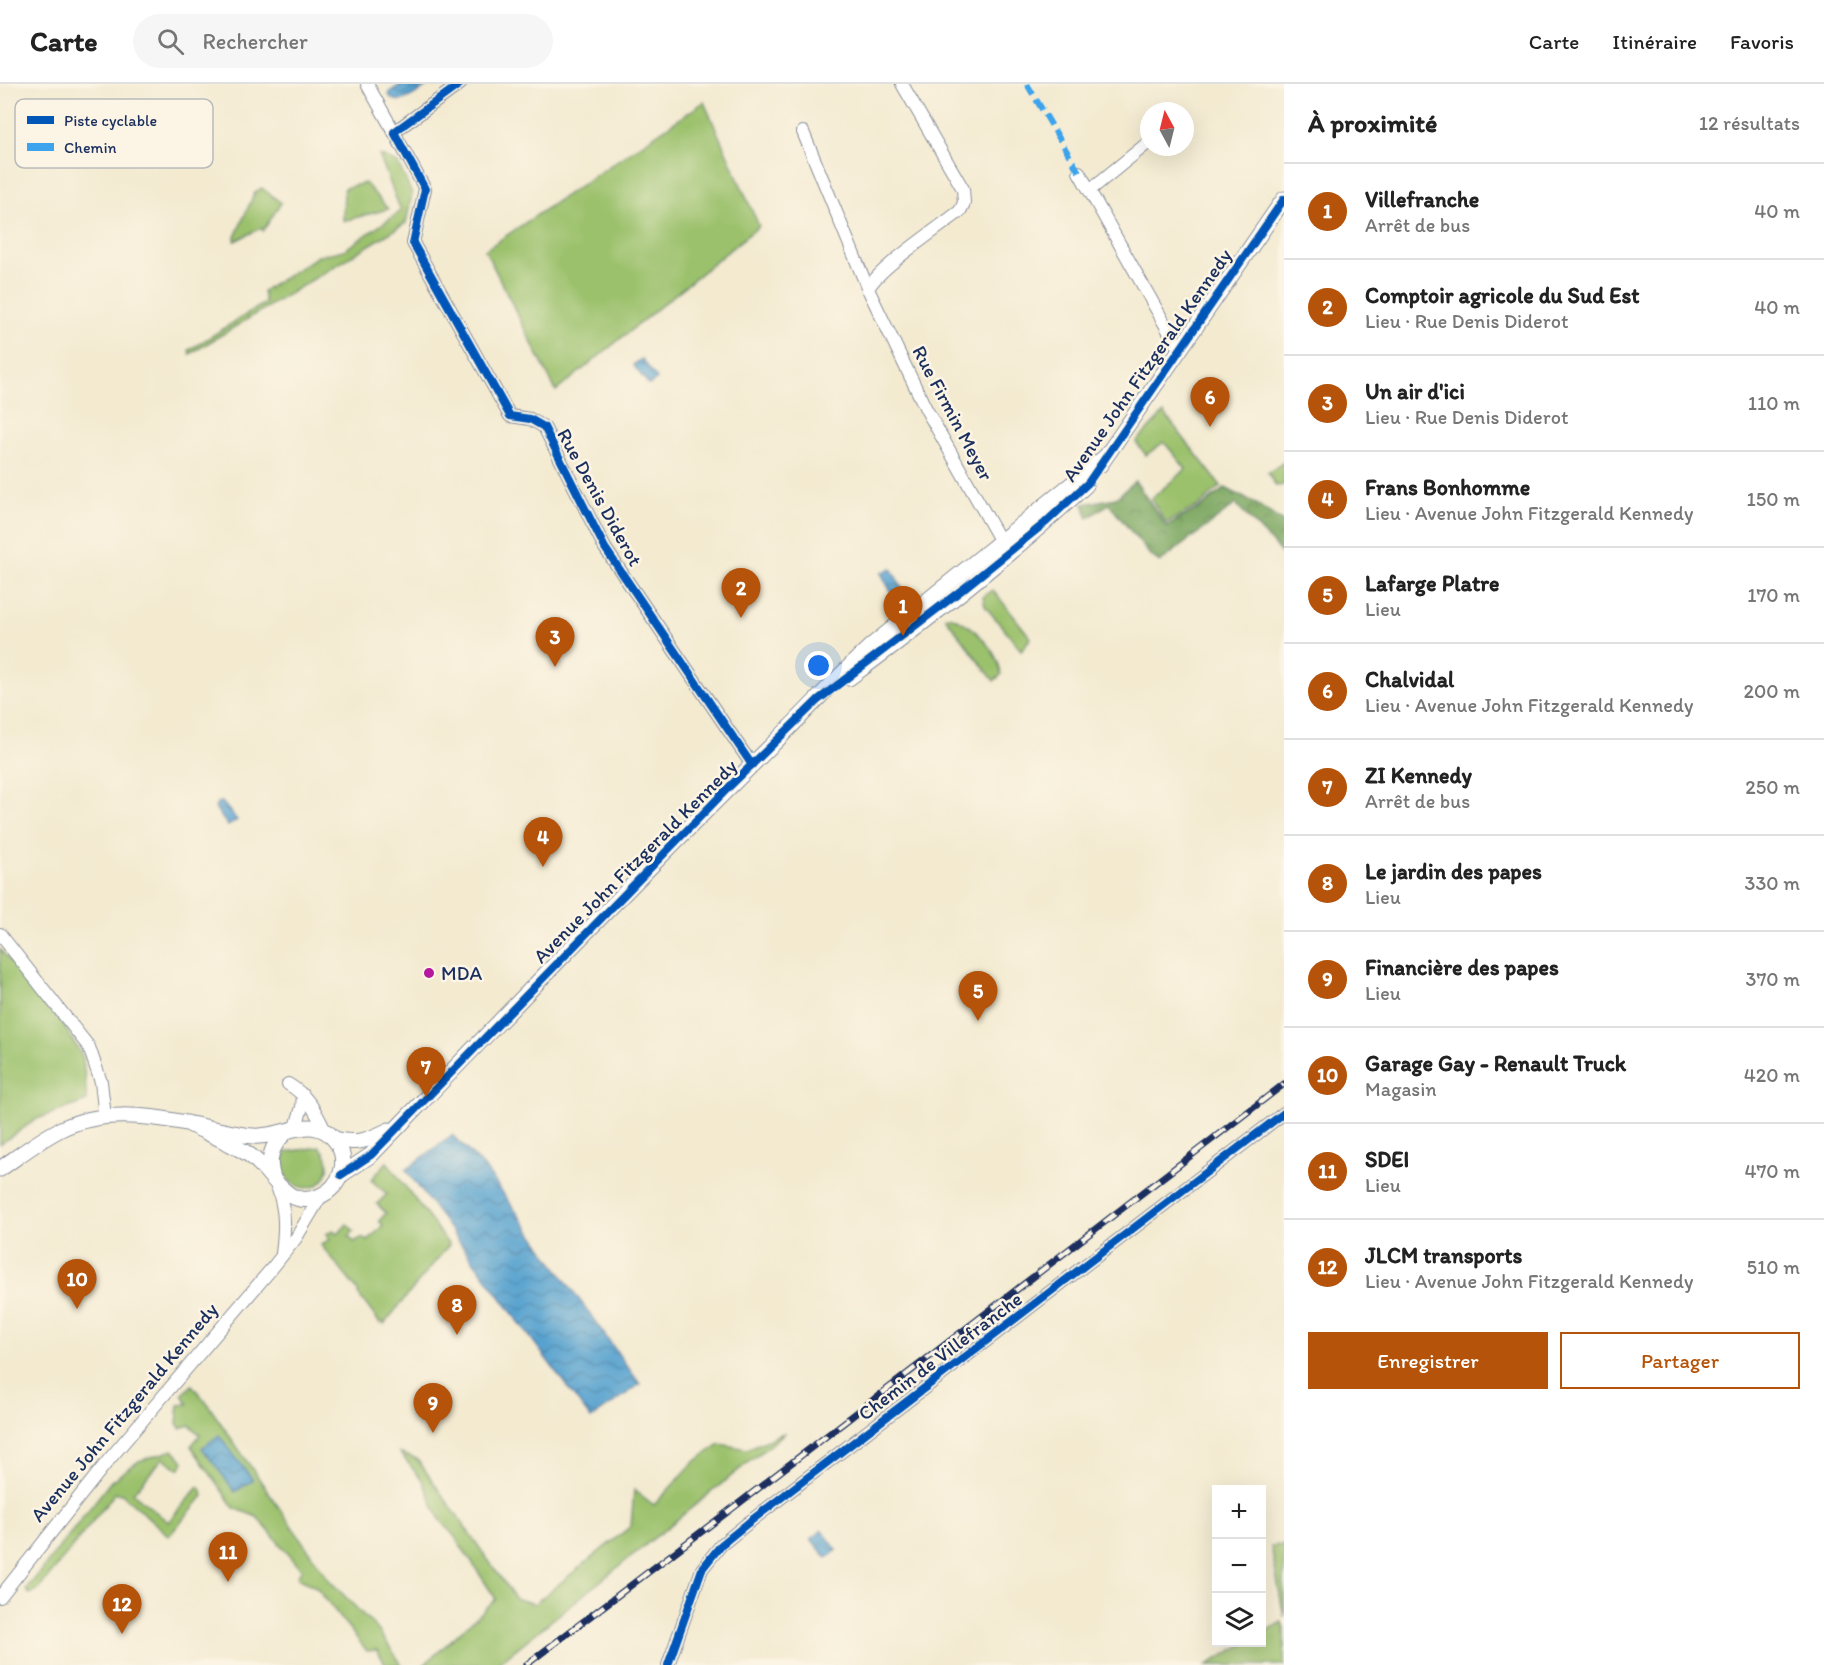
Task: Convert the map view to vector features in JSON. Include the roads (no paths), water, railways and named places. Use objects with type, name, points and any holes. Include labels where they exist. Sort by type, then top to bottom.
[{"type":"street","name":"Rue Denis Diderot","points":[[367,84],[425,189],[413,243],[510,416],[530,419],[543,428],[605,548],[752,765]]},
{"type":"street","points":[[393,132],[460,84]]},
{"type":"street","points":[[868,289],[872,281],[885,269],[960,211],[964,203],[963,189],[902,84]]},
{"type":"street","name":"Rue Firmin Meyer","points":[[803,132],[868,289],[926,409],[1004,548]]},
{"type":"street","points":[[1090,190],[1140,149]]},
{"type":"street","points":[[1079,172],[1180,351]]},
{"type":"street","name":"Avenue John Fitzgerald Kennedy","points":[[341,1175],[371,1155],[818,700],[845,669],[872,645],[1004,548],[1106,457],[1284,199]]},
{"type":"street","points":[[0,934],[89,1047],[101,1082],[105,1117]]},
{"type":"street","points":[[187,1123],[248,1154],[258,1161],[275,1182],[293,1197],[302,1199],[321,1196],[336,1184],[341,1175],[342,1156],[313,1106],[288,1084]]},
{"type":"street","points":[[282,1256],[284,1205],[270,1168],[272,1148],[290,1130],[302,1107],[303,1095]]},
{"type":"street","name":"Chemin de Villefranche","points":[[668,1665],[702,1569],[721,1545],[1284,1113]]},
{"type":"street","points":[[0,1169],[63,1128],[105,1117],[151,1116],[254,1136],[316,1127],[330,1135]]},
{"type":"street","name":"Avenue John Fitzgerald Kennedy","points":[[330,1135],[349,1143],[370,1140],[402,1122]]},
{"type":"street","name":"Avenue John Fitzgerald Kennedy","points":[[0,1597],[107,1462],[282,1256],[313,1212],[321,1196]]},
{"type":"water","points":[[402,84],[431,84],[403,100],[393,99],[389,95],[391,91]]},
{"type":"water","points":[[642,359],[657,379],[649,385],[633,365]]},
{"type":"water","points":[[891,568],[902,588],[892,594],[881,573]]},
{"type":"water","points":[[222,802],[237,820],[228,826],[215,808],[217,803]]},
{"type":"water","points":[[452,1135],[484,1167],[640,1384],[591,1419],[406,1170]]},
{"type":"water","points":[[219,1435],[253,1480],[235,1492],[202,1448]]},
{"type":"water","points":[[822,1530],[837,1550],[827,1558],[811,1539]]},
{"type":"railway","points":[[526,1665],[1284,1084]]},
{"type":"place","name":"Chalvidal","points":[[1210,427]]},
{"type":"place","name":"Comptoir agricole du Sud Est","points":[[741,618]]},
{"type":"place","name":"Villefranche","points":[[903,636]]},
{"type":"place","name":"Un air d'ici","points":[[555,667]]},
{"type":"place","name":"Frans Bonhomme","points":[[543,867]]},
{"type":"place","name":"MDA","points":[[429,973]]},
{"type":"place","name":"Lafarge Platre","points":[[978,1021]]},
{"type":"place","name":"ZI Kennedy","points":[[426,1097]]},
{"type":"place","name":"Garage Gay - Renault Truck","points":[[77,1309]]},
{"type":"place","name":"Le jardin des papes","points":[[457,1335]]},
{"type":"place","name":"Financière des papes","points":[[433,1433]]},
{"type":"place","name":"SDEI","points":[[228,1582]]},
{"type":"place","name":"JLCM transports","points":[[122,1634]]}]
